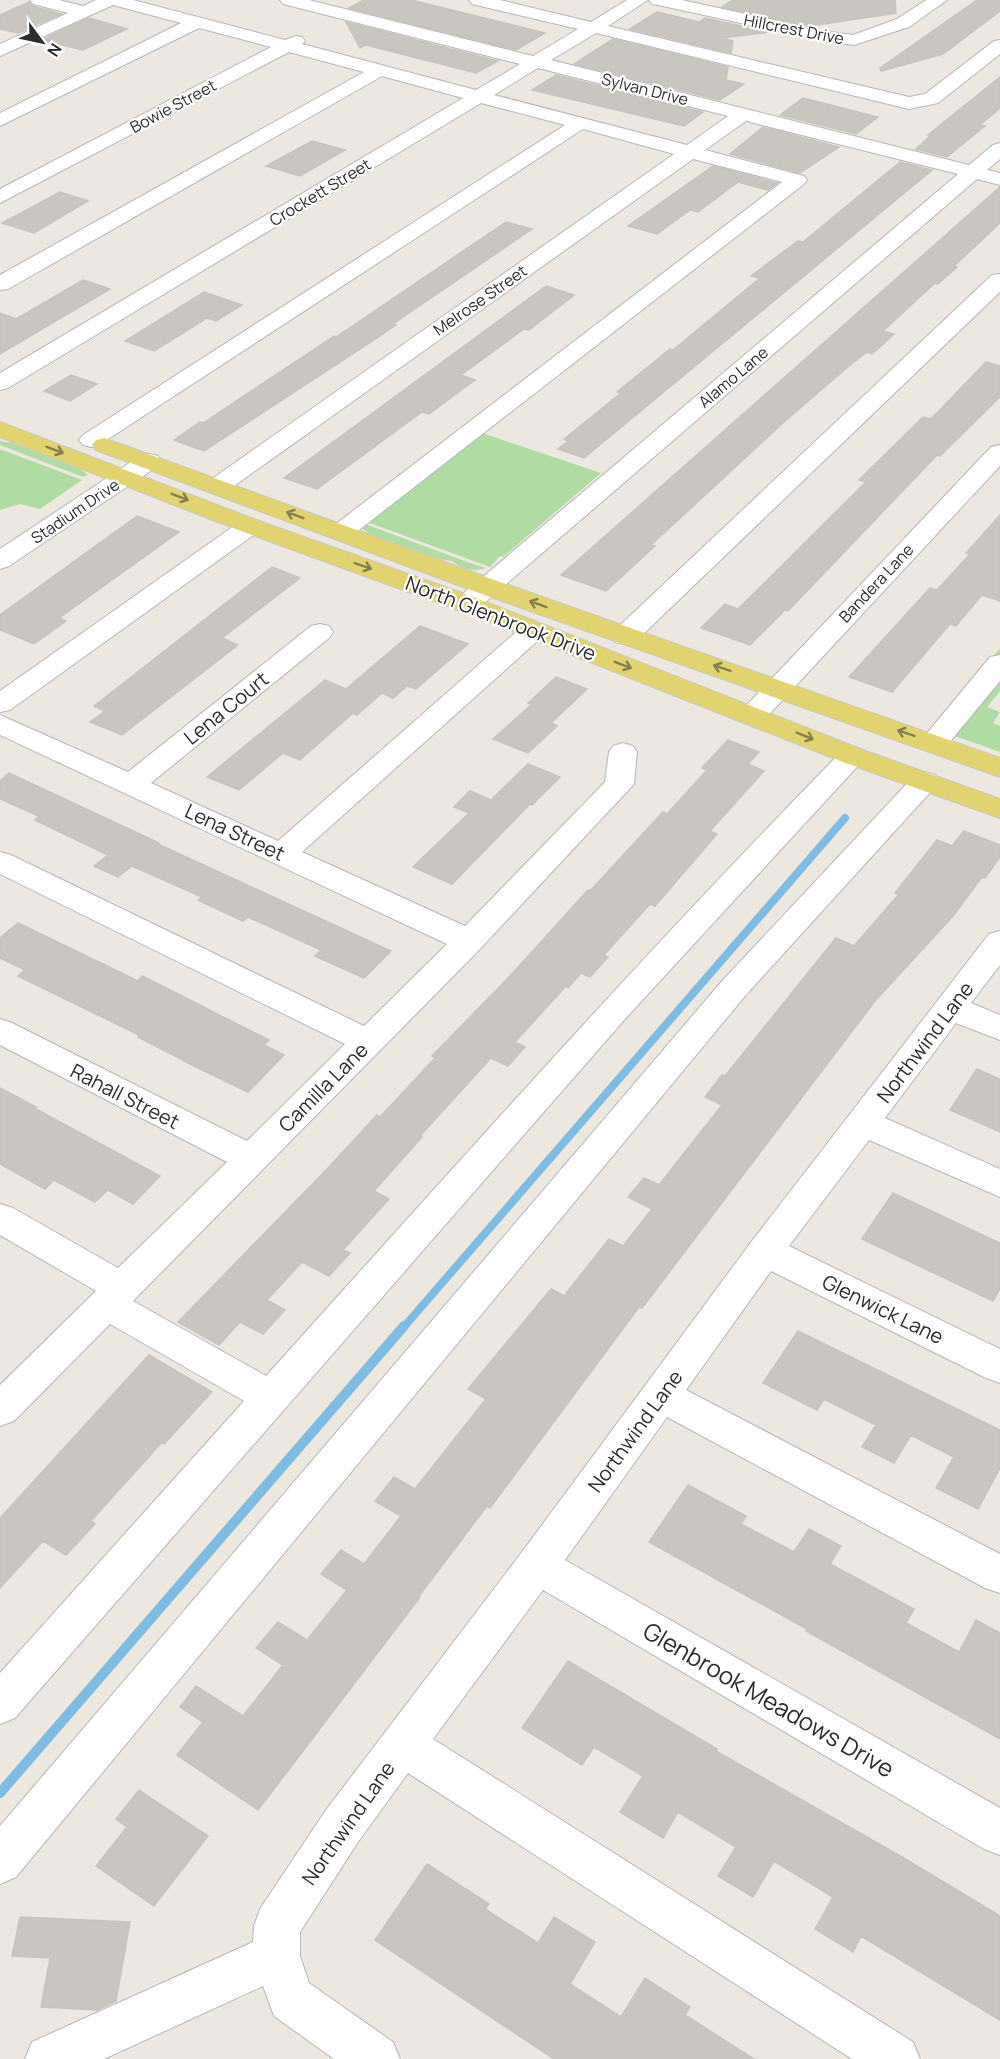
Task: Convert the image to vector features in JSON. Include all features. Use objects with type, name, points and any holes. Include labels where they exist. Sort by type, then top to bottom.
[{"type":"main road","name":"North Glenbrook Drive","points":[[0,407],[488,587],[1000,768]]},
{"type":"main road","name":"North Glenbrook Drive","points":[[0,429],[250,526],[467,604],[853,756],[1000,809]]},
{"type":"street","points":[[39,0],[85,12]]},
{"type":"street","points":[[0,51],[112,0],[797,180],[341,532]]},
{"type":"street","name":"Sylvan Drive","points":[[289,0],[1000,179]]},
{"type":"street","points":[[478,0],[909,103],[931,99],[1000,45]]},
{"type":"street","name":"Crockett Street","points":[[0,383],[639,0]]},
{"type":"street","name":"Hillcrest Drive","points":[[658,0],[845,40],[860,39],[903,23],[938,0]]},
{"type":"street","name":"Bowie Street","points":[[0,197],[347,14]]},
{"type":"street","points":[[0,120],[197,22]]},
{"type":"street","points":[[0,284],[380,70]]},
{"type":"street","name":"Melrose Street","points":[[218,486],[742,114]]},
{"type":"street","points":[[91,440],[580,123]]},
{"type":"street","name":"Alamo Lane","points":[[467,604],[1000,149]]},
{"type":"street","points":[[625,636],[1000,280]]},
{"type":"street","name":"Bandera Lane","points":[[753,715],[1000,452]]},
{"type":"street","name":"Stadium Drive","points":[[0,561],[149,461]]},
{"type":"street","points":[[0,704],[250,526]]},
{"type":"street","points":[[281,854],[533,631]]},
{"type":"street","name":"Lena Court","points":[[131,784],[320,632]]},
{"type":"street","points":[[934,743],[1000,663]]},
{"type":"street","name":"Lena Street","points":[[0,724],[469,941]]},
{"type":"street","name":"Camilla Lane","points":[[0,1410],[469,941],[619,784],[623,752]]},
{"type":"street","points":[[0,1704],[613,1011],[853,756]]},
{"type":"street","points":[[0,1861],[700,1031],[734,987],[809,910],[925,781]]},
{"type":"street","points":[[0,862],[369,1042]]},
{"type":"street","name":"Northwind Lane","points":[[277,1941],[342,1826],[537,1565],[765,1251],[1000,942]]},
{"type":"street","points":[[952,1008],[1000,1028]]},
{"type":"street","name":"Rahall Street","points":[[0,1031],[252,1159]]},
{"type":"street","points":[[864,1123],[1000,1184]]},
{"type":"street","points":[[0,1218],[271,1398]]},
{"type":"street","name":"Glenwick Lane","points":[[765,1251],[1000,1367]]},
{"type":"street","points":[[661,1395],[1000,1575]]},
{"type":"street","name":"Glenbrook Meadows Drive","points":[[537,1565],[1000,1833]]},
{"type":"street","points":[[403,1745],[896,2059]]},
{"type":"street","points":[[49,2059],[277,1941],[291,1999],[376,2059]]},
{"type":"green space","points":[[482,433],[601,473],[503,557],[500,556],[490,567],[367,522]]},
{"type":"green space","points":[[0,441],[13,443],[80,469],[88,475],[83,477],[0,445]]},
{"type":"green space","points":[[0,449],[82,480],[40,509],[20,504],[0,510]]},
{"type":"green space","points":[[365,524],[486,568],[468,569],[451,561],[438,559],[369,534],[363,529]]},
{"type":"green space","points":[[1000,648],[1000,691],[987,707],[1000,712],[993,723],[1000,726],[1000,752],[935,729]]},
{"type":"building","points":[[364,0],[411,0],[545,33],[516,50],[349,8]]},
{"type":"building","points":[[733,0],[895,0],[896,13],[810,26],[722,7]]},
{"type":"building","points":[[977,0],[1000,0],[1000,11],[943,54],[881,71],[880,68]]},
{"type":"building","points":[[29,2],[32,6],[61,14],[18,33],[0,29],[0,15]]},
{"type":"building","points":[[657,12],[699,22],[705,18],[770,32],[722,38],[733,41],[731,53],[630,29]]},
{"type":"building","points":[[89,18],[127,29],[83,50],[41,40]]},
{"type":"building","points":[[346,22],[498,61],[476,73],[366,45],[360,48]]},
{"type":"building","points":[[613,39],[728,67],[726,80],[744,84],[720,100],[574,64]]},
{"type":"building","points":[[556,75],[703,112],[684,126],[532,90]]},
{"type":"building","points":[[1000,77],[1000,108],[980,125],[985,126],[947,157],[916,149],[931,135],[928,135]]},
{"type":"building","points":[[803,98],[878,117],[856,134],[780,115]]},
{"type":"building","points":[[763,127],[839,147],[800,173],[730,154]]},
{"type":"building","points":[[312,141],[345,150],[300,176],[266,166]]},
{"type":"building","points":[[900,162],[932,170],[584,458],[558,449],[568,441],[564,439],[621,393],[617,392],[670,349],[673,350],[760,278],[751,276],[798,241],[803,242]]},
{"type":"building","points":[[713,166],[777,183],[768,190],[738,182],[698,212],[690,210],[657,234],[628,226]]},
{"type":"building","points":[[1000,187],[1000,223],[954,266],[957,267],[938,284],[935,283],[883,331],[894,334],[872,354],[867,352],[849,366],[784,422],[651,545],[655,546],[606,591],[561,575]]},
{"type":"building","points":[[60,192],[88,201],[34,233],[2,223]]},
{"type":"building","points":[[506,222],[532,229],[393,324],[396,325],[374,340],[204,451],[174,440],[334,336],[336,337]]},
{"type":"building","points":[[83,280],[110,289],[0,354],[0,313],[16,319]]},
{"type":"building","points":[[546,286],[574,295],[529,330],[524,329],[461,375],[475,380],[429,414],[422,412],[317,489],[284,478]]},
{"type":"building","points":[[204,292],[242,305],[216,321],[207,318],[154,351],[125,341]]},
{"type":"building","points":[[986,362],[1000,366],[1000,397],[940,456],[937,455],[788,611],[785,610],[750,645],[701,628],[725,604],[738,609],[866,482],[859,480],[923,417],[931,419]]},
{"type":"building","points":[[71,375],[97,384],[70,401],[44,391]]},
{"type":"building","points":[[1000,515],[1000,601],[982,595],[956,626],[950,624],[892,692],[849,677],[930,588],[937,590],[970,554],[966,553]]},
{"type":"building","points":[[137,516],[179,532],[59,618],[66,621],[34,644],[0,630],[0,615]]},
{"type":"building","points":[[272,567],[300,578],[222,638],[238,645],[122,735],[90,722],[105,711],[94,706]]},
{"type":"building","points":[[420,626],[468,644],[416,689],[407,686],[393,698],[382,693],[357,715],[353,713],[300,760],[283,753],[239,790],[207,777],[325,680],[346,689]]},
{"type":"building","points":[[556,677],[587,689],[551,723],[557,726],[528,753],[493,739],[532,704],[528,703]]},
{"type":"building","points":[[728,740],[759,752],[748,764],[764,771],[710,831],[717,834],[655,906],[650,904],[604,955],[608,957],[590,977],[581,973],[568,988],[566,986],[515,1042],[525,1047],[508,1066],[491,1058],[420,1136],[422,1137],[374,1191],[389,1199],[343,1250],[350,1253],[329,1276],[302,1262],[267,1300],[285,1310],[263,1334],[240,1322],[219,1345],[178,1322],[377,1115],[380,1117],[435,1058],[432,1056],[663,812],[667,814],[707,770],[702,768]]},
{"type":"building","points":[[528,764],[560,777],[532,805],[530,804],[452,884],[413,867],[469,813],[454,807],[470,791],[491,800]]},
{"type":"building","points":[[9,773],[391,951],[364,978],[315,956],[321,950],[248,917],[243,921],[198,900],[202,897],[132,866],[118,877],[94,866],[108,855],[35,820],[39,816],[0,799],[0,781]]},
{"type":"building","points":[[964,831],[1000,845],[1000,857],[985,878],[982,877],[953,916],[875,1001],[642,1308],[639,1307],[490,1508],[487,1506],[258,1810],[177,1755],[203,1722],[180,1707],[196,1686],[243,1716],[283,1665],[256,1648],[278,1622],[307,1640],[347,1590],[321,1574],[341,1550],[364,1564],[401,1516],[375,1501],[394,1477],[415,1489],[486,1399],[468,1389],[551,1289],[564,1296],[609,1239],[623,1246],[652,1209],[628,1197],[644,1178],[659,1185],[722,1105],[705,1097],[722,1075],[725,1076],[836,938],[854,946],[899,894],[895,893],[937,840],[952,846]]},
{"type":"building","points":[[18,923],[138,981],[142,976],[269,1040],[264,1045],[284,1055],[248,1092],[196,1067],[138,1037],[139,1035],[18,976],[25,970],[0,958],[0,938]]},
{"type":"building","points":[[977,1069],[1000,1079],[1000,1132],[950,1110]]},
{"type":"building","points":[[0,1088],[160,1176],[133,1204],[108,1190],[95,1202],[54,1180],[45,1189],[0,1164]]},
{"type":"building","points":[[893,1193],[1000,1243],[1000,1289],[993,1301],[862,1239]]},
{"type":"building","points":[[798,1331],[1000,1430],[1000,1468],[978,1509],[936,1488],[954,1457],[911,1435],[894,1463],[862,1447],[876,1425],[824,1399],[817,1410],[763,1383]]},
{"type":"building","points":[[149,1355],[212,1392],[164,1444],[162,1442],[91,1521],[95,1524],[66,1555],[43,1541],[0,1588],[0,1518]]},
{"type":"building","points":[[688,1485],[746,1516],[741,1524],[794,1552],[809,1529],[841,1546],[830,1564],[914,1609],[906,1623],[959,1652],[976,1620],[1000,1633],[1000,1739],[649,1542]]},
{"type":"building","points":[[568,1661],[717,1749],[716,1751],[1000,1916],[1000,2020],[861,1936],[853,1952],[815,1929],[833,1897],[774,1861],[753,1897],[718,1876],[736,1847],[678,1812],[663,1838],[620,1812],[643,1776],[594,1747],[582,1765],[522,1728]]},
{"type":"building","points":[[139,1790],[208,1836],[154,1906],[96,1866],[127,1827],[116,1819]]},
{"type":"building","points":[[427,1864],[489,1904],[485,1909],[538,1943],[554,1917],[595,1942],[570,1984],[621,2017],[645,1978],[690,2007],[685,2015],[754,2059],[554,2059],[375,1940]]},
{"type":"building","points":[[20,1917],[130,1922],[116,2001],[97,2010],[41,2007],[50,1958],[12,1956]]},
{"type":"waterway","points":[[403,1328],[845,818]]},
{"type":"waterway","points":[[0,1793],[404,1326]]}]
